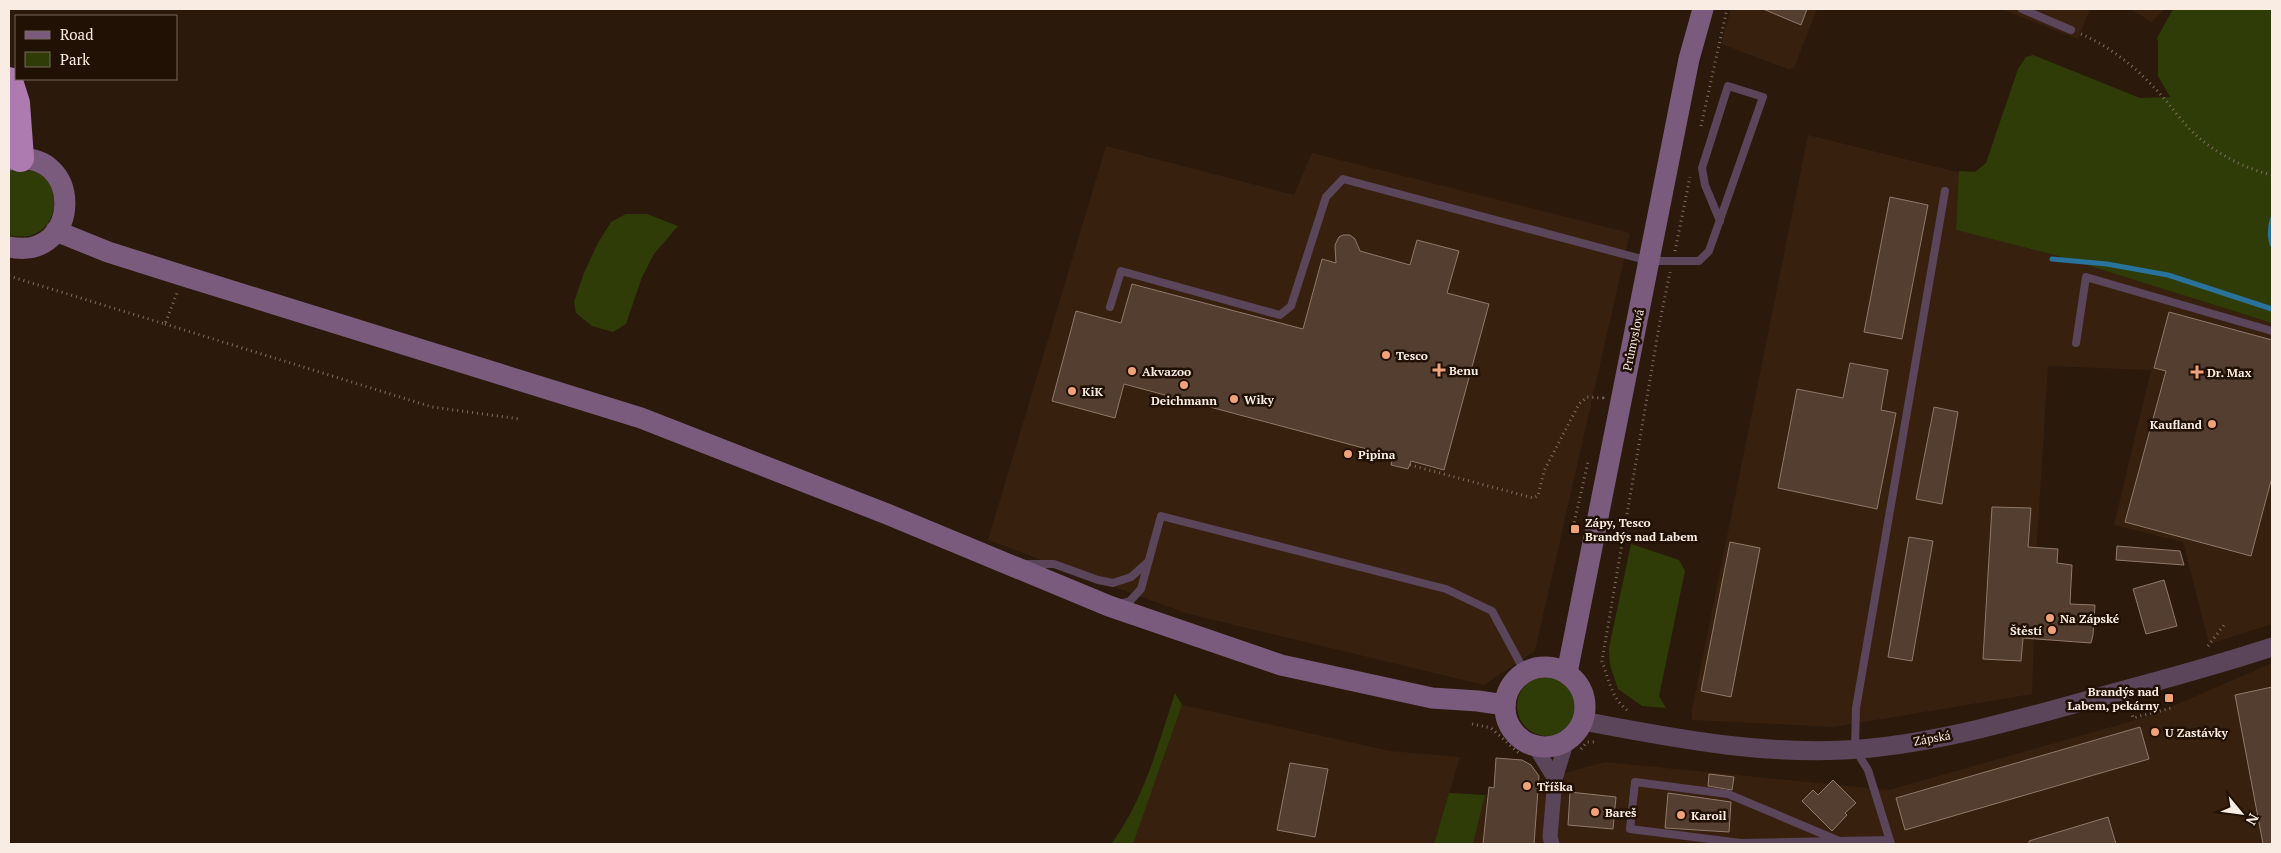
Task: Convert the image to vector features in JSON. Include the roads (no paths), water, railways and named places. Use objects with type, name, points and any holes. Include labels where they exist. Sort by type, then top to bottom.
[{"type":"highway","points":[[9,81],[16,103],[14,159]]},
{"type":"main road","name":"Průmyslová","points":[[1567,673],[1689,59],[1703,9]]},
{"type":"main road","points":[[9,247],[18,249],[33,248],[46,242],[56,232],[64,219],[66,204],[61,183],[48,166],[35,160],[14,159]]},
{"type":"main road","points":[[56,232],[108,252],[641,418],[887,514],[1109,606],[1281,665],[1432,698],[1505,705]]},
{"type":"main road","points":[[1547,667],[1567,673],[1577,683],[1583,695],[1585,705],[1583,721],[1576,732],[1571,747],[1549,746],[1531,752],[1514,732],[1508,719],[1505,705],[1510,689],[1525,672],[1547,667]]},
{"type":"street","name":"Zápská","points":[[1583,721],[1679,740],[1723,745],[1788,749],[1855,749],[1919,741],[1986,728],[2272,647]]},
{"type":"street","points":[[1552,844],[1550,837],[1555,779],[1571,747]]},
{"type":"street","points":[[1531,752],[1555,779]]},
{"type":"lane","points":[[2022,9],[2072,30]]},
{"type":"lane","points":[[1110,307],[1121,271],[1280,315],[1291,306],[1326,196],[1343,179],[1649,262],[1698,261],[1709,251],[1720,221],[1763,97],[1728,86],[1702,168],[1705,185],[1720,221]]},
{"type":"lane","points":[[1844,843],[1728,794],[1635,782],[1630,829],[1741,843],[1844,843],[1890,842],[1868,770],[1855,749],[1856,708],[1945,191]]},
{"type":"lane","points":[[2076,343],[2086,277],[2272,331]]},
{"type":"lane","points":[[1109,606],[1130,601],[1141,590],[1161,516],[1446,589],[1492,611],[1525,672]]},
{"type":"lane","points":[[1006,564],[1054,564],[1098,580],[1113,583],[1130,577],[1148,562]]},
{"type":"water","points":[[2272,214],[2272,249],[2268,232]]},
{"type":"waterway","points":[[2052,259],[2107,264],[2168,275],[2272,309]]},
{"type":"place","name":"Tesco","points":[[1386,355]]},
{"type":"place","name":"Benu","points":[[1439,370]]},
{"type":"place","name":"Akvazoo","points":[[1132,371]]},
{"type":"place","name":"Dr. Max","points":[[2197,372]]},
{"type":"place","name":"Deichmann","points":[[1184,385]]},
{"type":"place","name":"KiK","points":[[1072,391]]},
{"type":"place","name":"Wiky","points":[[1234,399]]},
{"type":"place","name":"Kaufland","points":[[2212,424]]},
{"type":"place","name":"Pipina","points":[[1348,454]]},
{"type":"place","name":"Zápy, Tesco Brandýs nad Labem","points":[[1575,529]]},
{"type":"place","name":"Na Zápské","points":[[2050,618]]},
{"type":"place","name":"Štěstí","points":[[2052,630]]},
{"type":"place","name":"Brandýs nad Labem, pekárny","points":[[2169,698]]},
{"type":"place","name":"U Zastávky","points":[[2155,732]]},
{"type":"place","name":"Tříška","points":[[1527,786]]},
{"type":"place","name":"Bareš","points":[[1595,812]]},
{"type":"place","name":"Karoil","points":[[1681,815]]}]
